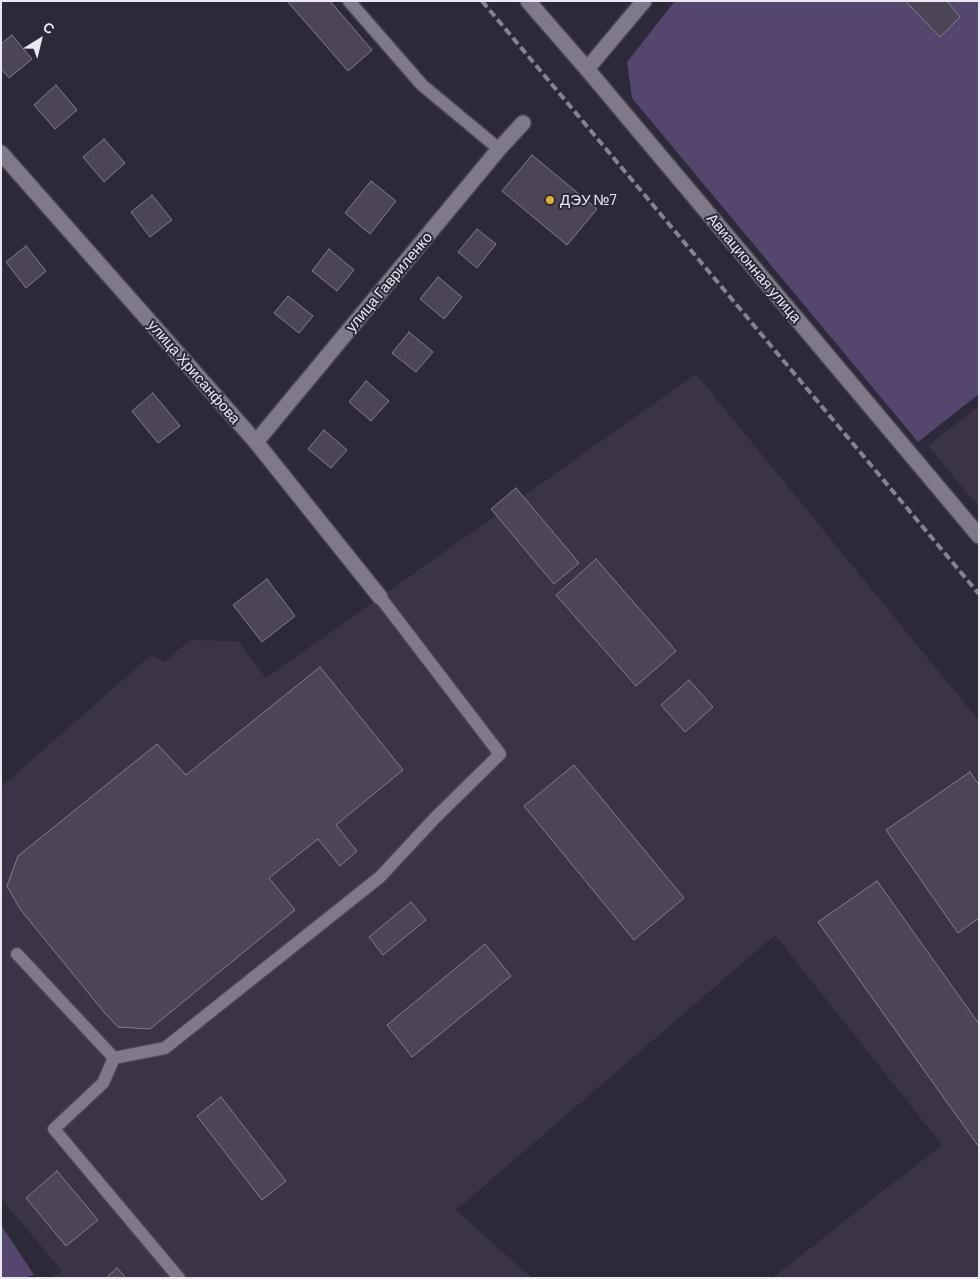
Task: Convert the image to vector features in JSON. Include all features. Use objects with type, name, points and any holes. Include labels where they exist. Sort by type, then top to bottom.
[{"type":"street","name":"Авиационная улица","points":[[528,1],[979,536]]},
{"type":"street","points":[[587,69],[644,1]]},
{"type":"street","name":"улица Гавриленко","points":[[256,442],[499,149],[523,123]]},
{"type":"street","name":"улица Хрисанфова","points":[[1,153],[256,442],[380,597]]},
{"type":"lane","points":[[349,1],[422,85],[499,149]]},
{"type":"lane","points":[[114,1058],[165,1048],[380,877],[434,819],[500,754],[380,597]]},
{"type":"lane","points":[[17,954],[114,1058]]},
{"type":"lane","points":[[114,1058],[103,1083],[54,1129],[179,1278]]},
{"type":"shaded area","points":[[675,1],[979,1],[979,394],[918,442],[632,98],[627,62]]},
{"type":"shaded area","points":[[696,374],[979,721],[979,1278],[772,1278],[942,1145],[775,935],[456,1210],[532,1278],[48,1278],[62,1271],[1,1198],[1,787],[151,655],[165,662],[190,640],[238,641],[266,678]]},
{"type":"shaded area","points":[[979,406],[979,507],[928,446]]},
{"type":"shaded area","points":[[1,1225],[34,1275],[22,1278],[1,1278]]},
{"type":"building","points":[[287,1],[330,1],[372,50],[348,71]]},
{"type":"building","points":[[905,1],[947,1],[960,17],[940,37]]},
{"type":"building","points":[[12,35],[32,59],[9,78],[1,69],[1,44]]},
{"type":"building","points":[[56,85],[77,110],[55,129],[34,105]]},
{"type":"building","points":[[104,139],[125,163],[104,182],[83,157]]},
{"type":"building","name":"ДЭУ №7","points":[[532,155],[597,209],[567,245],[502,191]]},
{"type":"building","points":[[371,181],[396,201],[370,234],[345,213]]},
{"type":"building","points":[[152,195],[172,220],[150,237],[131,212]]},
{"type":"building","points":[[477,229],[496,244],[477,268],[458,252]]},
{"type":"building","points":[[26,246],[46,271],[26,288],[6,262]]},
{"type":"building","points":[[329,249],[354,270],[337,291],[312,271]]},
{"type":"building","points":[[438,277],[462,297],[444,319],[420,299]]},
{"type":"building","points":[[288,296],[313,316],[299,333],[274,313]]},
{"type":"building","points":[[409,332],[433,352],[416,372],[392,353]]},
{"type":"building","points":[[366,381],[389,401],[371,421],[349,402]]},
{"type":"building","points":[[153,393],[180,426],[158,443],[132,411]]},
{"type":"building","points":[[324,430],[347,450],[331,468],[308,449]]},
{"type":"building","points":[[516,488],[579,563],[554,584],[491,509]]},
{"type":"building","points":[[596,559],[676,651],[636,686],[556,595]]},
{"type":"building","points":[[267,579],[295,616],[262,642],[233,605]]},
{"type":"building","points":[[320,667],[403,770],[336,825],[357,851],[340,866],[318,839],[269,878],[295,910],[150,1029],[118,1027],[20,909],[7,886],[18,856],[157,744],[186,775]]},
{"type":"building","points":[[689,680],[713,707],[685,732],[661,705]]},
{"type":"building","points":[[574,765],[684,898],[634,940],[524,806]]},
{"type":"building","points":[[970,772],[979,785],[979,918],[958,933],[886,830]]},
{"type":"building","points":[[877,881],[979,1024],[979,1147],[818,922]]},
{"type":"building","points":[[411,902],[426,920],[383,955],[369,937]]},
{"type":"building","points":[[485,944],[511,976],[412,1057],[387,1025]]},
{"type":"building","points":[[221,1097],[286,1181],[262,1200],[197,1116]]},
{"type":"building","points":[[57,1171],[98,1220],[66,1246],[26,1198]]},
{"type":"building","points":[[117,1268],[126,1278],[106,1278]]},
{"type":"railway","points":[[482,1],[979,594]]},
{"type":"place","name":"ДЭУ №7","points":[[550,200]]}]
